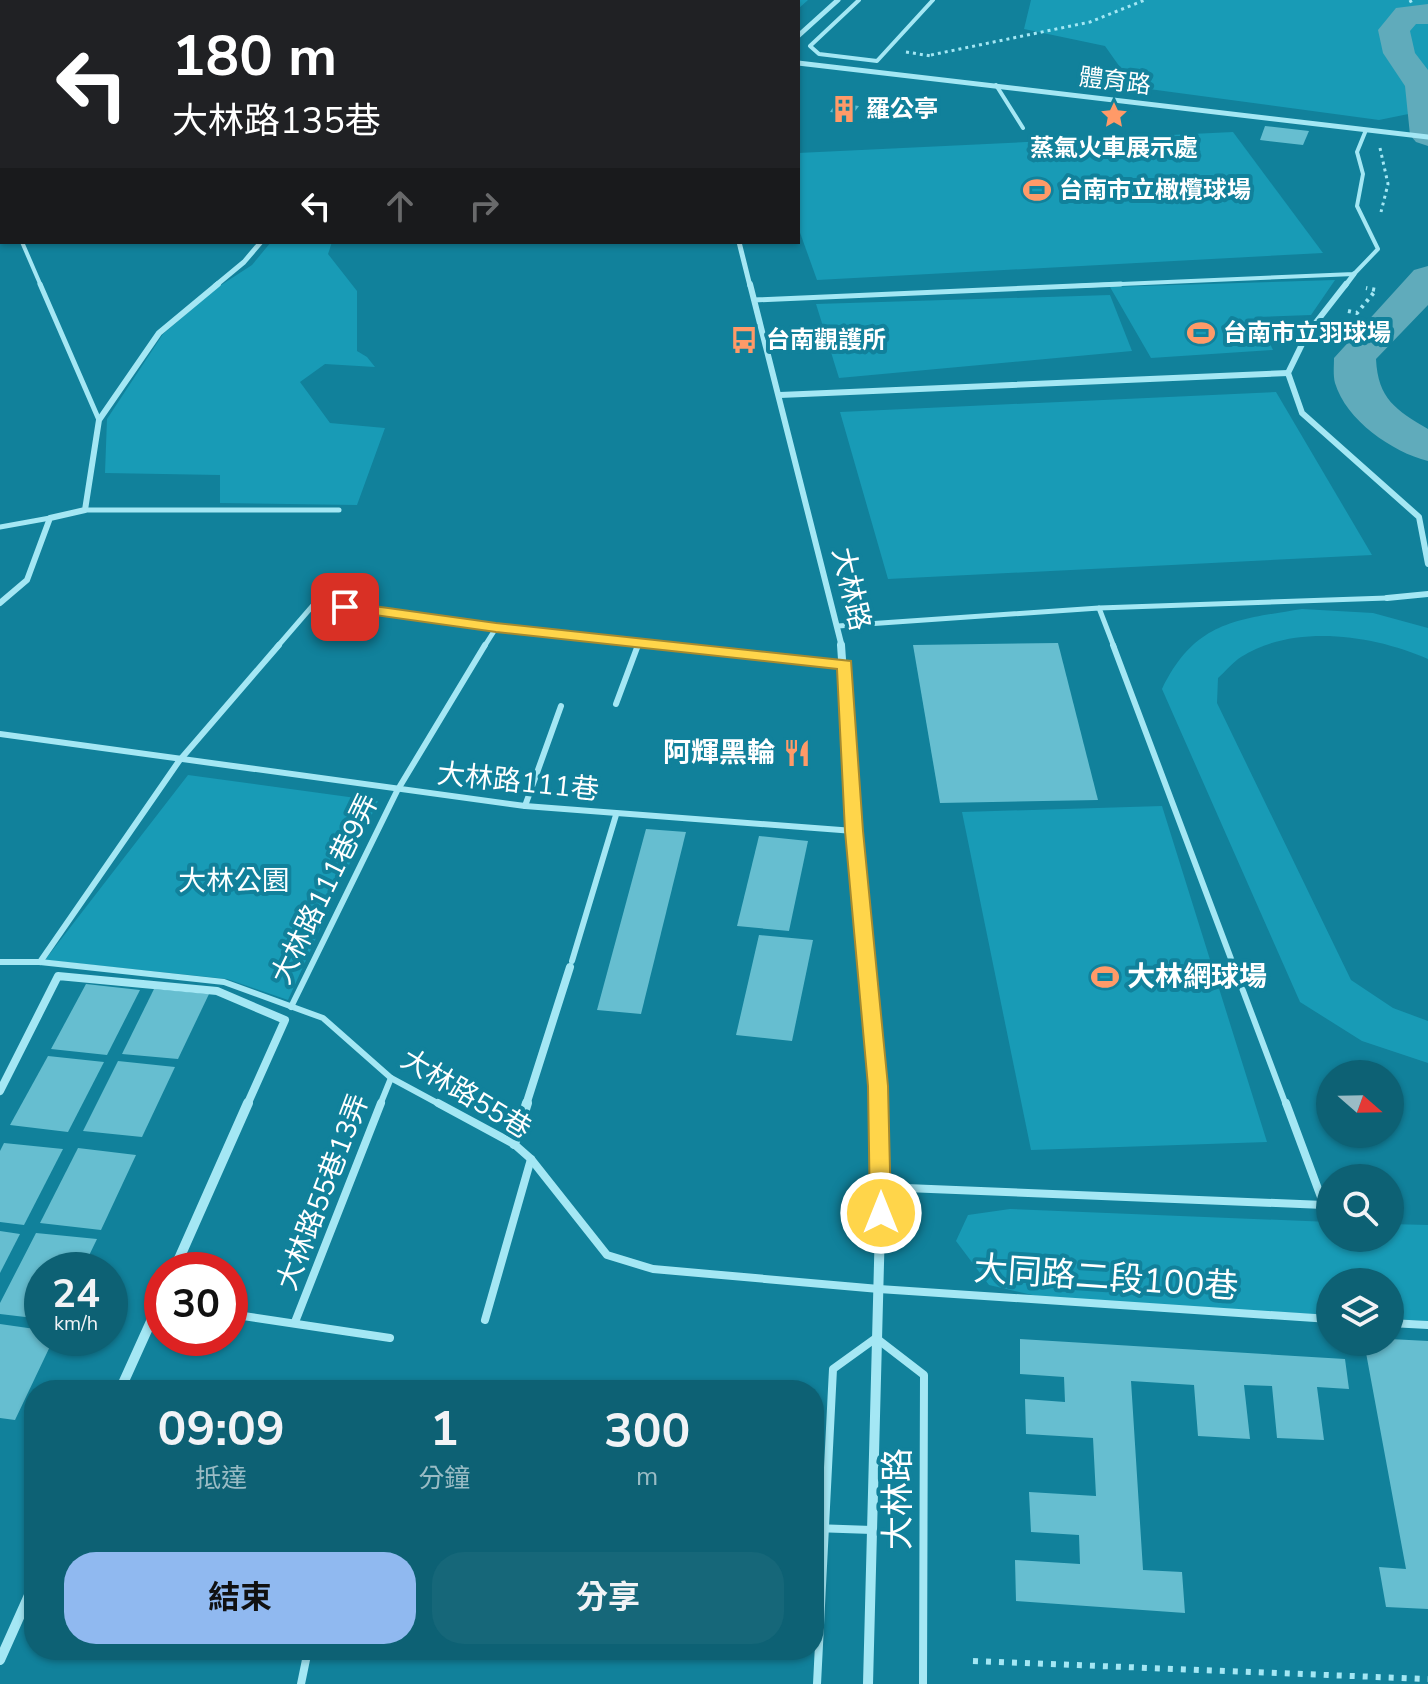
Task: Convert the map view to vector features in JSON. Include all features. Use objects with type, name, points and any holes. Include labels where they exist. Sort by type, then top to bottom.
[{"type":"street","points":[[800,34],[838,0]]},
{"type":"street","name":"體育路","points":[[800,63],[1428,137]]},
{"type":"street","points":[[0,603],[27,580],[50,518],[85,510],[99,420],[159,333],[244,262],[259,244]]},
{"type":"street","name":"大林路","points":[[740,244],[838,626],[845,665],[854,831],[878,1086],[881,1187],[868,1684]]},
{"type":"street","points":[[1354,274],[1307,334],[1288,373],[1302,413],[1419,517],[1428,564]]},
{"type":"street","points":[[780,395],[1288,373]]},
{"type":"street","points":[[1387,598],[1428,594]]},
{"type":"street","points":[[514,1144],[571,964]]},
{"type":"street","points":[[0,1091],[58,976],[217,991],[285,1020],[182,1252]]},
{"type":"street","points":[[125,1380],[144,1339]]},
{"type":"street","points":[[0,1660],[24,1606]]},
{"type":"lane","points":[[859,0],[810,46],[819,54],[877,61],[933,0]]},
{"type":"lane","points":[[996,85],[1023,128]]},
{"type":"lane","points":[[754,300],[1354,274],[1378,249],[1357,206],[1363,174],[1357,152],[1366,130]]},
{"type":"lane","points":[[23,244],[99,420]]},
{"type":"lane","points":[[85,510],[339,510]]},
{"type":"lane","points":[[0,527],[50,518]]},
{"type":"lane","points":[[838,626],[1099,608],[1387,598]]},
{"type":"lane","points":[[40,962],[179,761],[315,603],[496,628],[845,665]]},
{"type":"lane","points":[[881,1187],[1324,1205],[1099,608]]},
{"type":"lane","name":"大林路111巷9弄","points":[[291,1007],[397,791],[496,628]]},
{"type":"lane","points":[[616,704],[639,644]]},
{"type":"lane","points":[[525,806],[561,706]]},
{"type":"lane","name":"大林路111巷","points":[[0,734],[397,791],[525,806],[854,831]]},
{"type":"lane","points":[[571,964],[616,815]]},
{"type":"lane","name":"大林路55巷","points":[[0,962],[40,962],[224,982],[323,1018],[391,1078],[514,1144],[531,1159],[607,1255],[653,1269],[879,1289]]},
{"type":"lane","name":"大林路55巷13弄","points":[[295,1322],[391,1078]]},
{"type":"lane","points":[[485,1320],[531,1159]]},
{"type":"lane","name":"大同路二段100巷","points":[[879,1289],[1316,1318]]},
{"type":"lane","points":[[248,1316],[390,1338]]},
{"type":"lane","points":[[1404,1324],[1428,1325]]},
{"type":"lane","points":[[824,1563],[833,1369],[876,1338]]},
{"type":"lane","name":"大林路","points":[[876,1338],[924,1375],[923,1684]]},
{"type":"lane","points":[[826,1529],[872,1530]]},
{"type":"lane","points":[[301,1684],[306,1660]]},
{"type":"lane","points":[[817,1684],[818,1660]]},
{"type":"path","points":[[931,55],[1090,22],[1145,0]]},
{"type":"path","points":[[1378,138],[1388,184],[1380,211],[1385,224]]},
{"type":"path","points":[[1338,320],[1347,311],[1357,313],[1376,290],[1366,288],[1374,280]]},
{"type":"path","points":[[973,1661],[1428,1679]]},
{"type":"green space","points":[[1031,0],[1428,0],[1428,110],[1379,120],[1134,87],[1105,46],[1024,29]]},
{"type":"green space","name":"台南市立橄欖球場","points":[[1233,132],[1323,253],[817,280],[800,233],[800,153]]},
{"type":"green space","points":[[269,244],[331,244],[328,254],[357,291],[357,351],[375,367],[325,364],[300,382],[330,423],[385,428],[357,505],[220,503],[220,475],[105,473],[107,419],[163,334],[215,289],[252,265]]},
{"type":"green space","name":"台南市立羽球場","points":[[1335,280],[1311,315],[1257,317],[1273,350],[1151,358],[1110,287]]},
{"type":"green space","points":[[1110,295],[1132,351],[839,378],[816,304]]},
{"type":"green space","points":[[1276,392],[1372,555],[888,579],[840,412]]},
{"type":"green space","points":[[1302,609],[1373,613],[1428,628],[1428,659],[1383,644],[1334,636],[1309,636],[1262,646],[1238,659],[1218,678],[1217,703],[1351,980],[1393,1008],[1428,1021],[1428,1063],[1362,1041],[1300,1002],[1162,689],[1188,650],[1203,637],[1237,621]]},
{"type":"green space","name":"大林公園","points":[[188,775],[378,801],[288,1000],[227,979],[45,960]]},
{"type":"green space","name":"大林網球場","points":[[1162,806],[1267,1142],[1031,1150],[962,812]]},
{"type":"green space","points":[[1010,1209],[1316,1221],[1316,1252],[1404,1252],[1404,1224],[1428,1225],[1428,1321],[1404,1320],[1404,1268],[1316,1268],[1316,1314],[1050,1299],[989,1285],[956,1241],[968,1215]]},
{"type":"building","name":"羅公亭","points":[[836,103],[859,106],[852,115],[830,112]]},
{"type":"building","points":[[1265,126],[1309,131],[1303,145],[1260,140]]},
{"type":"building","points":[[1058,643],[1098,800],[940,803],[913,645]]},
{"type":"building","points":[[646,829],[686,832],[641,1014],[597,1010]]},
{"type":"building","points":[[759,836],[808,841],[789,931],[737,926]]},
{"type":"building","points":[[759,935],[813,940],[792,1041],[736,1035]]},
{"type":"building","points":[[86,984],[140,990],[107,1055],[51,1049]]},
{"type":"building","points":[[154,989],[209,994],[178,1059],[122,1054]]},
{"type":"building","points":[[48,1056],[104,1062],[68,1132],[10,1125]]},
{"type":"building","points":[[118,1061],[175,1067],[142,1137],[83,1131]]},
{"type":"building","points":[[4,1143],[63,1149],[24,1225],[0,1222],[0,1151]]},
{"type":"building","points":[[78,1148],[136,1155],[101,1230],[40,1223]]},
{"type":"building","points":[[0,1231],[20,1234],[0,1273]]},
{"type":"building","points":[[36,1233],[97,1239],[91,1252],[26,1252]]},
{"type":"building","points":[[24,1256],[24,1317],[0,1314],[0,1303]]},
{"type":"building","points":[[0,1324],[24,1327],[24,1356],[45,1356],[34,1380],[24,1380],[24,1401],[15,1420],[0,1418]]},
{"type":"building","points":[[1020,1339],[1345,1359],[1349,1389],[1317,1387],[1324,1440],[1277,1438],[1272,1386],[1244,1385],[1250,1439],[1198,1436],[1194,1385],[1131,1381],[1143,1570],[1182,1572],[1185,1613],[1016,1601],[1015,1560],[1080,1564],[1079,1535],[1031,1532],[1029,1492],[1096,1496],[1093,1438],[1026,1434],[1025,1399],[1065,1402],[1064,1377],[1020,1374]]},
{"type":"building","points":[[1404,1340],[1428,1341],[1428,1609],[1386,1607],[1379,1567],[1406,1569],[1367,1356],[1404,1356]]},
{"type":"waterway","points":[[1428,14],[1407,15],[1394,30],[1399,53],[1422,86],[1428,135]]},
{"type":"waterway","points":[[1428,278],[1355,358],[1356,381],[1369,405],[1387,422],[1428,448]]},
{"type":"place","name":"羅公亭","points":[[844,109]]},
{"type":"place","name":"蒸氣火車展示處","points":[[1114,115]]},
{"type":"place","name":"台南市立橄欖球場","points":[[1037,190]]},
{"type":"place","name":"台南市立羽球場","points":[[1201,333]]},
{"type":"place","name":"台南觀護所","points":[[744,340]]},
{"type":"place","name":"阿輝黑輪","points":[[797,753]]},
{"type":"place","name":"大林網球場","points":[[1105,977]]},
{"type":"route","points":[[345,607],[496,628],[845,665],[854,831],[878,1086],[881,1213]]}]
